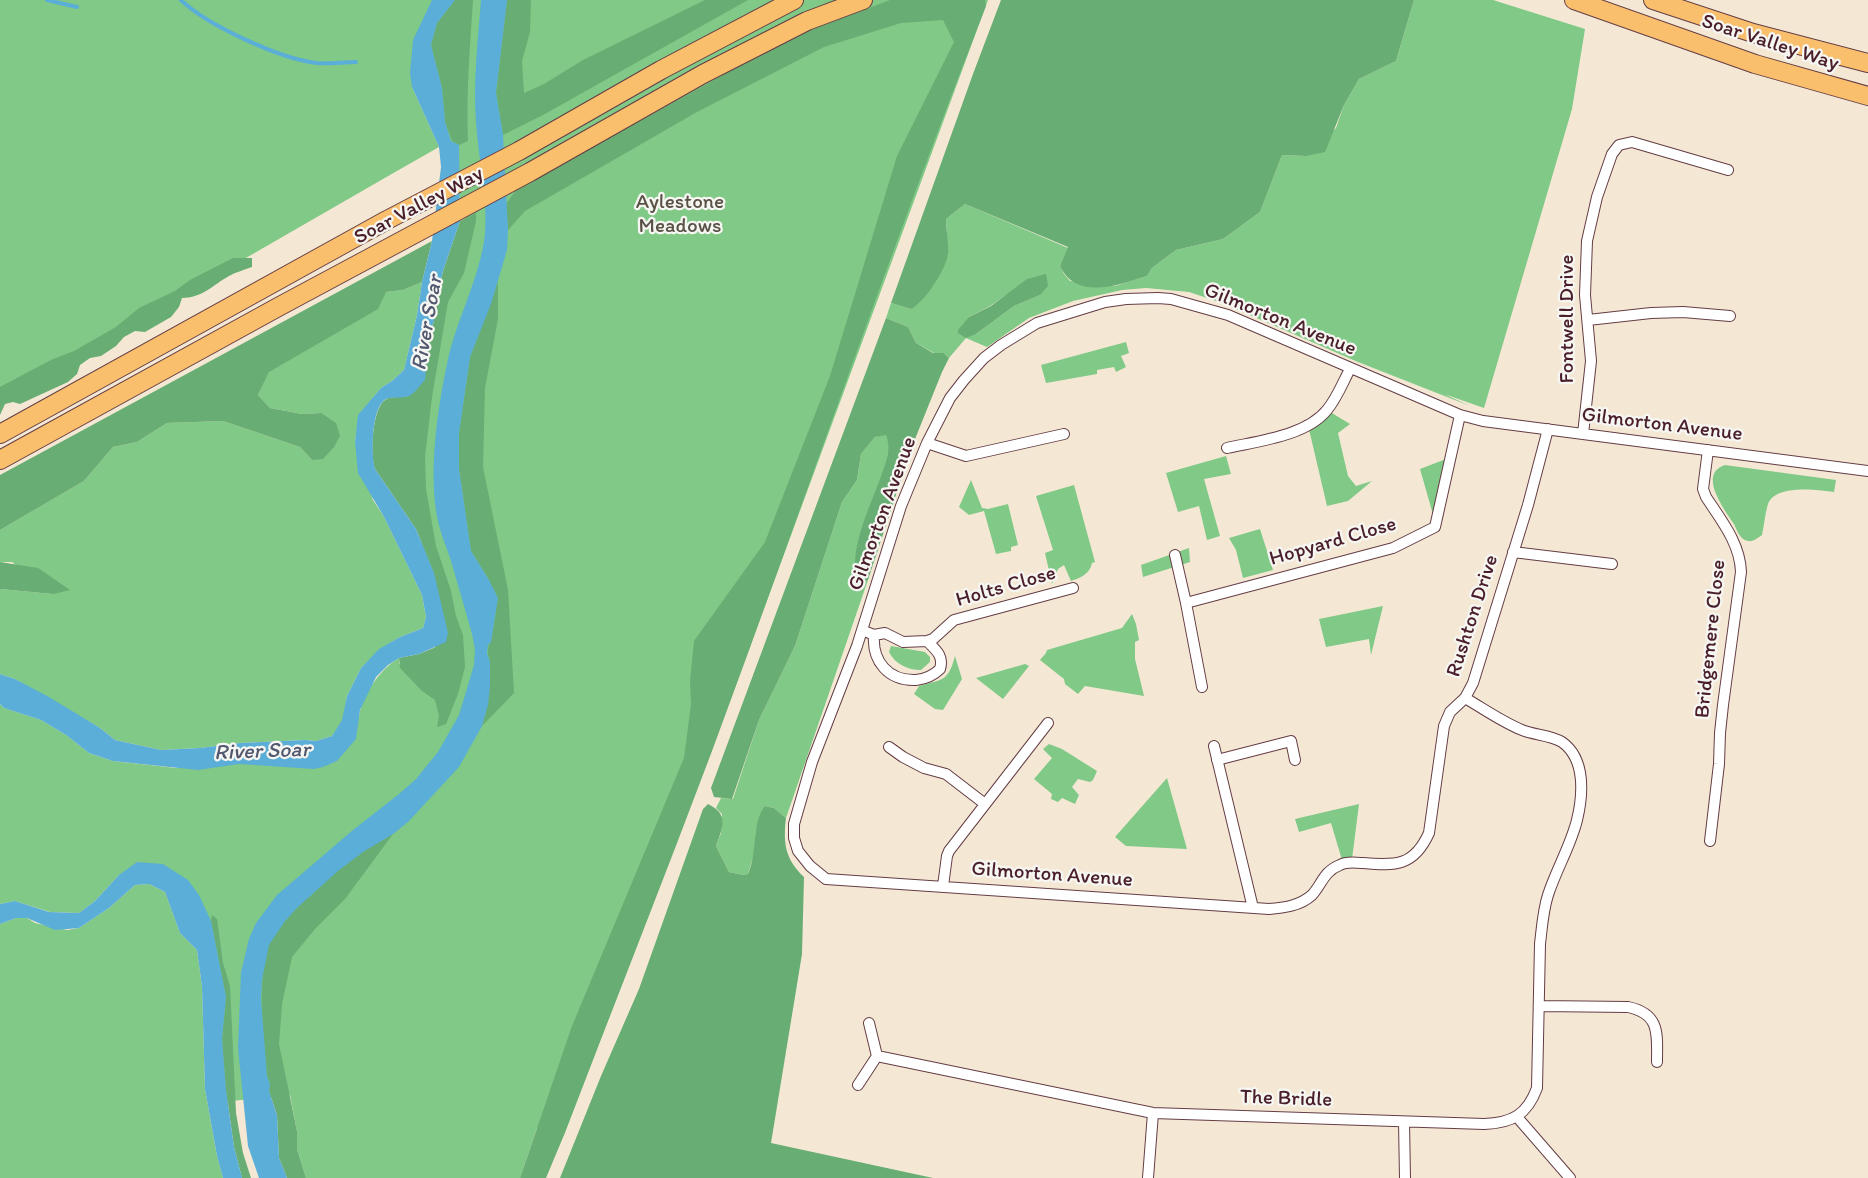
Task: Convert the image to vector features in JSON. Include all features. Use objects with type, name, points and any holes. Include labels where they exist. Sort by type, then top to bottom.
[{"type":"highway","name":"Soar Valley Way","points":[[0,434],[387,220],[519,150],[661,70],[794,0]]},
{"type":"highway","name":"Soar Valley Way","points":[[0,460],[394,244],[530,172],[703,74],[807,22],[863,0]]},
{"type":"highway","name":"Soar Valley Way","points":[[1574,0],[1755,64],[1868,96]]},
{"type":"highway","name":"Soar Valley Way","points":[[1653,0],[1753,34],[1868,63]]},
{"type":"street","name":"Fontwell Drive","points":[[1583,434],[1591,361],[1584,279],[1587,241],[1598,197],[1612,154],[1620,145],[1632,142],[1728,170]]},
{"type":"street","name":"Gilmorton Avenue","points":[[1348,862],[1332,869],[1323,878],[1312,895],[1301,902],[1285,908],[1253,908],[826,879],[810,866],[798,851],[794,838],[794,824],[812,762],[862,630],[901,506],[927,443],[950,398],[984,358],[1000,345],[1037,323],[1106,302],[1158,298],[1200,306],[1228,315],[1460,415],[1483,421],[1868,471]]},
{"type":"street","points":[[1588,320],[1683,312],[1730,316]]},
{"type":"street","points":[[1227,448],[1296,431],[1308,425],[1327,410],[1350,369]]},
{"type":"street","name":"Hopyard Close","points":[[1186,603],[1393,548],[1435,527],[1460,415]]},
{"type":"street","name":"Rushton Drive","points":[[1348,862],[1378,865],[1398,863],[1412,858],[1422,849],[1429,833],[1432,818],[1444,726],[1450,712],[1465,698],[1473,683],[1548,429]]},
{"type":"street","points":[[927,443],[966,456],[1064,434]]},
{"type":"street","name":"Bridgemere Close","points":[[1708,450],[1703,488],[1706,497],[1735,544],[1741,561],[1723,705],[1720,733],[1720,764],[1710,841]]},
{"type":"street","points":[[1513,552],[1612,564]]},
{"type":"street","points":[[1175,555],[1202,687]]},
{"type":"street","name":"Holts Close","points":[[927,641],[933,639],[954,620],[1073,588]]},
{"type":"street","points":[[862,630],[874,635],[885,633],[909,643],[927,641],[939,654],[941,659],[940,669],[929,677],[908,680],[895,677],[879,662],[873,646],[874,635]]},
{"type":"street","points":[[1465,698],[1524,731],[1561,742],[1572,752],[1579,764],[1579,805],[1576,822],[1547,897],[1540,944],[1537,1088],[1533,1100],[1517,1117],[1570,1178]]},
{"type":"street","points":[[943,886],[949,851],[1048,723]]},
{"type":"street","points":[[1217,760],[1291,741],[1295,760]]},
{"type":"street","points":[[1214,746],[1253,908]]},
{"type":"street","points":[[889,747],[924,768],[946,774],[985,804]]},
{"type":"street","points":[[1540,1006],[1628,1007],[1639,1010],[1649,1016],[1655,1025],[1657,1062]]},
{"type":"street","points":[[858,1085],[876,1056],[869,1023]]},
{"type":"street","name":"The Bridle","points":[[876,1056],[1154,1112],[1484,1124],[1501,1124],[1517,1117]]},
{"type":"street","points":[[1148,1178],[1154,1112]]},
{"type":"street","points":[[1404,1122],[1405,1178]]},
{"type":"green space","name":"Aylestone Meadows","points":[[0,0],[988,0],[712,750],[564,1135],[537,1128],[520,1178],[306,1178],[297,1149],[297,1131],[290,1095],[222,1102],[188,885],[119,875],[95,901],[79,913],[50,912],[15,901],[0,904],[0,704],[4,708],[41,720],[66,735],[89,753],[113,761],[176,768],[239,759],[308,766],[359,717],[368,692],[385,669],[399,658],[399,664],[435,652],[422,554],[419,393],[465,220],[448,146],[412,87],[439,147],[0,397]]},
{"type":"green space","points":[[455,0],[473,0],[468,88],[468,141],[459,145],[452,141],[445,122],[442,88],[431,45],[437,23]]},
{"type":"green space","points":[[507,0],[531,0],[530,32],[522,61],[524,93],[544,84],[583,60],[705,0],[748,0],[543,115],[503,135],[496,93]]},
{"type":"green space","points":[[890,0],[985,0],[986,6],[881,285],[712,751],[564,1135],[546,1178],[520,1178],[572,1026],[684,758],[691,704],[690,681],[694,641],[765,542],[830,376],[897,156],[954,42],[943,20],[901,23],[824,47],[697,112],[525,211],[508,230],[506,204],[516,190],[790,38]]},
{"type":"green space","points":[[1001,0],[1414,0],[1396,61],[1359,79],[1344,105],[1325,152],[1306,156],[1282,155],[1260,212],[1223,239],[1176,250],[1152,268],[1147,276],[1111,286],[1087,287],[1076,284],[1067,277],[1060,266],[1068,247],[965,204],[946,219],[948,254],[934,284],[922,300],[911,309],[891,303]]},
{"type":"green space","points":[[1414,0],[1493,0],[1585,29],[1572,109],[1484,408],[1444,394],[1470,406],[1358,362],[1222,303],[1189,292],[1146,288],[1122,290],[1073,301],[1029,318],[987,347],[966,338],[949,358],[944,353],[934,353],[916,343],[908,327],[886,318],[891,303],[911,309],[948,255],[946,219],[965,204],[1068,248],[1060,266],[1070,281],[1115,286],[1147,276],[1152,268],[1176,250],[1223,239],[1260,212],[1282,155],[1306,156],[1336,128],[1344,105],[1359,79],[1396,61]],"holes":[[[1006,295],[1040,295],[1014,306],[976,334],[969,317]]]},
{"type":"green space","points":[[476,213],[476,221],[464,273],[448,302],[432,397],[425,457],[426,489],[436,546],[463,635],[465,667],[458,694],[446,724],[437,727],[439,716],[435,700],[422,691],[400,668],[399,658],[419,654],[436,647],[434,573],[416,529],[375,469],[373,462],[373,433],[377,413],[385,400],[393,397],[408,396],[428,342],[434,321],[435,304],[443,271],[460,221]]},
{"type":"green space","points":[[432,241],[422,282],[403,290],[386,292],[378,309],[269,372],[258,395],[270,408],[302,414],[321,413],[336,423],[340,436],[334,447],[323,459],[312,460],[300,447],[223,421],[167,423],[137,442],[113,447],[84,481],[0,530],[0,475]]},
{"type":"green space","points":[[233,258],[252,258],[252,267],[232,275],[196,296],[182,298],[179,307],[171,317],[145,332],[135,331],[124,337],[116,346],[101,356],[90,358],[80,365],[77,374],[68,382],[20,404],[13,402],[5,404],[0,415],[0,387],[51,360],[74,351],[116,327],[139,308],[175,291],[190,280]]},
{"type":"green space","points":[[1046,274],[1048,286],[1040,295],[1014,306],[976,334],[966,338],[958,333],[958,330],[969,317],[991,306],[1027,279]]},
{"type":"green space","points":[[422,282],[417,315],[404,370],[381,388],[359,415],[355,442],[373,500],[384,517],[422,595],[426,617],[423,628],[400,637],[380,649],[361,668],[347,696],[343,720],[332,736],[316,741],[240,743],[161,750],[115,740],[100,728],[15,679],[0,674],[0,589],[53,594],[12,562],[0,562],[0,530],[84,481],[113,447],[137,442],[167,423],[223,421],[300,447],[312,460],[321,413],[302,414],[270,408],[258,395],[269,371],[301,353],[386,292],[403,290]]},
{"type":"green space","points":[[498,282],[498,319],[485,388],[483,467],[508,590],[514,693],[482,726],[489,688],[490,664],[488,650],[496,611],[489,580],[471,551],[459,469],[459,433],[470,357]]},
{"type":"green space","points":[[886,318],[908,327],[916,343],[933,353],[944,353],[949,358],[911,449],[868,580],[858,584],[855,572],[855,559],[865,517],[887,457],[888,441],[886,435],[875,437],[861,454],[857,480],[842,502],[795,646],[759,720],[732,799],[714,797],[711,788]]},
{"type":"green space","points":[[1126,342],[1129,353],[1121,356],[1126,367],[1116,372],[1114,367],[1097,370],[1097,374],[1046,383],[1041,365]]},
{"type":"green space","points":[[1327,410],[1350,424],[1338,433],[1348,476],[1356,486],[1372,481],[1348,501],[1327,506],[1308,425]]},
{"type":"green space","points":[[886,434],[889,443],[887,461],[863,529],[855,574],[858,584],[868,580],[786,818],[774,808],[765,806],[756,829],[754,854],[748,874],[743,875],[729,872],[716,846],[721,833],[722,814],[716,808],[721,798],[733,799],[759,720],[795,646],[842,502],[857,480],[861,454],[875,437]]},
{"type":"green space","points":[[1226,456],[1231,474],[1204,479],[1220,536],[1207,540],[1199,506],[1178,512],[1166,473]]},
{"type":"green space","points":[[1446,459],[1434,518],[1420,469]]},
{"type":"green space","points":[[1725,465],[1836,480],[1834,492],[1798,490],[1779,493],[1768,504],[1762,535],[1748,541],[1739,534],[1720,502],[1713,484],[1713,476],[1717,470]]},
{"type":"green space","points":[[971,480],[982,508],[988,509],[1008,504],[1018,545],[1011,547],[1011,551],[996,554],[984,511],[969,515],[959,507]]},
{"type":"green space","points":[[1074,485],[1095,562],[1092,563],[1084,575],[1071,581],[1064,565],[1058,569],[1052,584],[1045,553],[1053,550],[1036,496]]},
{"type":"green space","points":[[1260,529],[1273,570],[1243,578],[1236,550],[1229,538]]},
{"type":"green space","points":[[1189,548],[1190,562],[1143,577],[1141,565]]},
{"type":"green space","points":[[0,562],[38,568],[70,590],[53,594],[0,589]]},
{"type":"green space","points":[[1383,606],[1371,655],[1369,639],[1326,647],[1319,619]]},
{"type":"green space","points":[[1132,614],[1139,640],[1135,642],[1135,659],[1144,696],[1085,686],[1078,694],[1065,684],[1064,679],[1040,660],[1047,650],[1122,628]]},
{"type":"green space","points":[[891,646],[925,652],[930,657],[930,662],[921,670],[911,669],[898,663],[889,652]]},
{"type":"green space","points":[[955,656],[962,679],[943,710],[935,709],[914,694],[919,686],[939,680],[947,675]]},
{"type":"green space","points":[[1025,664],[1029,666],[1003,699],[976,678]]},
{"type":"green space","points":[[1049,744],[1062,749],[1097,771],[1090,782],[1078,779],[1072,787],[1079,795],[1075,804],[1062,798],[1058,802],[1051,799],[1052,794],[1034,779],[1052,758],[1043,749]]},
{"type":"green space","points":[[1167,778],[1187,849],[1126,846],[1115,837]]},
{"type":"green space","points":[[708,804],[715,808],[722,817],[721,833],[716,846],[729,872],[743,875],[748,874],[753,856],[758,821],[765,806],[774,808],[786,818],[785,843],[789,857],[804,877],[802,954],[771,1143],[933,1178],[560,1178],[601,1076],[639,989],[703,809]]},
{"type":"green space","points":[[1359,804],[1352,859],[1342,860],[1331,823],[1299,832],[1295,819]]},
{"type":"green space","points":[[393,834],[345,899],[315,929],[292,957],[282,1004],[279,1044],[297,1131],[297,1149],[306,1178],[287,1178],[279,1158],[277,1115],[269,1091],[270,1084],[267,1076],[262,979],[268,948],[283,923],[325,881],[363,851]]},
{"type":"green space","points":[[149,884],[165,892],[180,933],[197,950],[202,987],[205,1089],[217,1156],[223,1178],[0,1178],[0,924],[16,918],[27,918],[35,923],[67,930],[79,928],[109,908],[135,885]]},
{"type":"green space","points":[[212,915],[217,919],[223,963],[230,986],[236,1113],[243,1153],[251,1178],[242,1178],[234,1147],[226,1090],[222,1039],[226,997],[211,921]]},
{"type":"water","name":"River Soar","points":[[432,0],[455,0],[437,23],[431,45],[442,88],[445,122],[451,141],[459,145],[460,221],[443,271],[435,304],[434,321],[429,334],[425,380],[409,396],[388,398],[381,404],[377,411],[373,432],[373,453],[375,469],[416,529],[434,573],[448,633],[446,642],[419,654],[399,658],[388,665],[376,677],[360,710],[356,739],[337,761],[323,767],[314,769],[239,764],[198,770],[113,761],[89,753],[66,735],[41,720],[4,708],[0,704],[0,674],[15,679],[49,697],[100,728],[115,740],[161,750],[240,743],[316,741],[332,736],[342,720],[347,696],[361,668],[379,649],[400,637],[423,628],[426,617],[422,595],[384,517],[358,473],[355,442],[358,415],[381,388],[404,370],[432,241],[441,167],[439,147],[412,87],[410,73],[413,40]]},
{"type":"water","points":[[481,0],[507,0],[496,93],[503,135],[508,230],[507,250],[491,304],[470,357],[459,433],[459,469],[471,551],[498,598],[491,642],[488,645],[487,653],[490,662],[488,705],[482,726],[459,767],[408,822],[338,871],[298,907],[285,921],[269,945],[262,980],[261,999],[267,1076],[270,1084],[269,1091],[277,1115],[279,1158],[287,1178],[259,1178],[248,1146],[238,1048],[241,972],[249,939],[256,923],[277,895],[416,779],[438,752],[459,715],[474,665],[475,650],[472,634],[438,521],[435,503],[434,464],[437,422],[447,364],[478,267],[485,234],[484,191],[475,106],[476,60]]},
{"type":"water","points":[[137,862],[163,864],[188,880],[199,895],[211,921],[226,997],[222,1039],[226,1090],[234,1147],[242,1178],[223,1178],[217,1156],[205,1089],[202,987],[197,950],[180,933],[165,892],[149,884],[135,885],[109,908],[79,928],[55,930],[27,918],[16,918],[0,924],[0,904],[15,901],[49,912],[79,913],[95,901],[119,875]]},
{"type":"waterway","points":[[47,0],[77,7]]},
{"type":"waterway","points":[[181,0],[193,10],[226,30],[284,55],[317,63],[356,62]]}]
